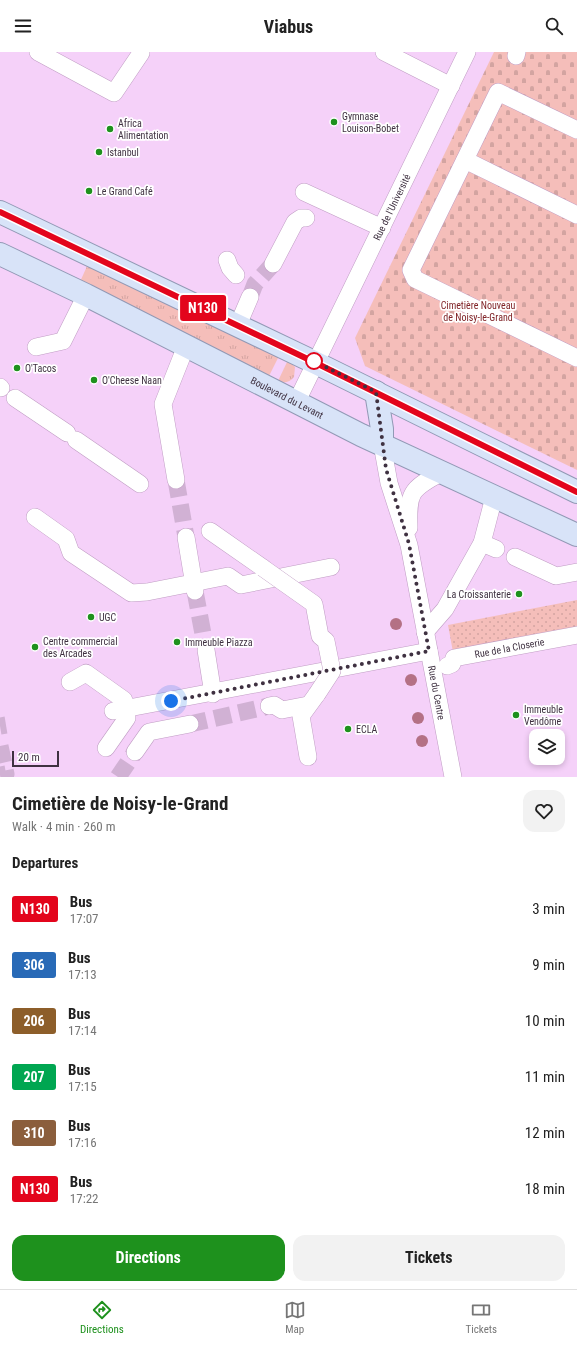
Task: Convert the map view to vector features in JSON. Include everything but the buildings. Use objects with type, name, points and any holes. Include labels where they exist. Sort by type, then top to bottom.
[{"type":"main road","points":[[0,212],[238,325],[577,492]]},
{"type":"main road","name":"Boulevard du Levant","points":[[0,254],[86,295],[296,403],[441,473],[577,535]]},
{"type":"main road","points":[[376,392],[382,429],[382,444]]},
{"type":"street","points":[[38,52],[114,93],[141,52]]},
{"type":"street","points":[[384,52],[451,86]]},
{"type":"street","name":"Rue de l'Université","points":[[296,403],[468,52]]},
{"type":"street","points":[[577,130],[498,92],[411,270],[415,279],[577,358]]},
{"type":"street","points":[[465,160],[577,214]]},
{"type":"street","points":[[304,192],[382,228]]},
{"type":"street","points":[[273,264],[295,222],[301,218],[306,218]]},
{"type":"street","points":[[227,260],[230,268],[236,275]]},
{"type":"street","points":[[36,347],[63,341],[86,295]]},
{"type":"street","points":[[238,325],[250,297]]},
{"type":"street","points":[[176,480],[163,404],[186,346]]},
{"type":"street","points":[[16,398],[140,484]]},
{"type":"street","name":"Rue du Centre","points":[[382,444],[389,483],[409,544],[453,777]]},
{"type":"street","points":[[409,544],[408,507],[411,495],[421,483],[441,473]]},
{"type":"street","points":[[425,632],[445,609],[489,546],[494,497]]},
{"type":"street","points":[[35,517],[66,539],[71,553],[130,593],[195,587],[228,576],[241,585],[331,567]]},
{"type":"street","points":[[210,531],[314,604],[320,636],[326,640],[332,671],[307,701],[301,716],[308,757]]},
{"type":"street","points":[[186,537],[195,587]]},
{"type":"street","points":[[515,557],[556,576],[577,572]]},
{"type":"street","name":"Rue de la Closerie","points":[[446,666],[452,664],[454,658],[577,635]]},
{"type":"street","points":[[206,650],[213,694]]},
{"type":"street","points":[[120,710],[213,694],[429,651]]},
{"type":"street","points":[[70,682],[86,673],[124,700],[120,710]]},
{"type":"street","points":[[269,706],[274,705],[282,710],[307,701]]},
{"type":"street","points":[[106,748],[127,718],[120,710]]},
{"type":"street","points":[[135,752],[149,732],[190,724]]},
{"type":"green space","name":"Cimetière Nouveau de Noisy-le-Grand","points":[[494,52],[577,52],[577,470],[365,366],[355,338]]},
{"type":"green space","points":[[88,264],[279,356],[269,376],[79,284]]},
{"type":"green space","points":[[288,360],[295,367],[294,377],[287,382],[278,381]]},
{"type":"green space","points":[[577,600],[577,629],[453,652],[448,625]]},
{"type":"tunnel","points":[[250,297],[255,284],[273,264]]},
{"type":"tunnel","points":[[176,480],[186,537]]},
{"type":"tunnel","points":[[195,591],[206,650]]},
{"type":"tunnel","points":[[190,724],[269,706]]},
{"type":"tunnel","points":[[0,726],[6,725]]},
{"type":"tunnel","points":[[0,746],[6,774],[0,775]]},
{"type":"tunnel","points":[[118,777],[135,752]]},
{"type":"bus line","name":"N130","points":[[0,212],[48,236],[202,307],[459,432],[577,492]]},
{"type":"place","name":"Gymnase Louison-Bobet","points":[[334,122]]},
{"type":"place","name":"Africa Alimentation","points":[[110,129]]},
{"type":"place","name":"Istanbul","points":[[99,152]]},
{"type":"place","name":"Le Grand Café","points":[[89,191]]},
{"type":"place","name":"O'Tacos","points":[[17,368]]},
{"type":"place","name":"O'Cheese Naan","points":[[94,380]]},
{"type":"place","name":"La Croissanterie","points":[[519,594]]},
{"type":"place","name":"UGC","points":[[91,617]]},
{"type":"place","name":"Immeuble Piazza","points":[[177,642]]},
{"type":"place","name":"Centre commercial des Arcades","points":[[35,647]]},
{"type":"place","name":"Immeuble Vendôme","points":[[516,715]]},
{"type":"place","name":"ECLA","points":[[348,729]]},
{"type":"route","points":[[171,701],[429,651],[409,544],[389,483],[386,469],[376,392],[314,361]]}]
